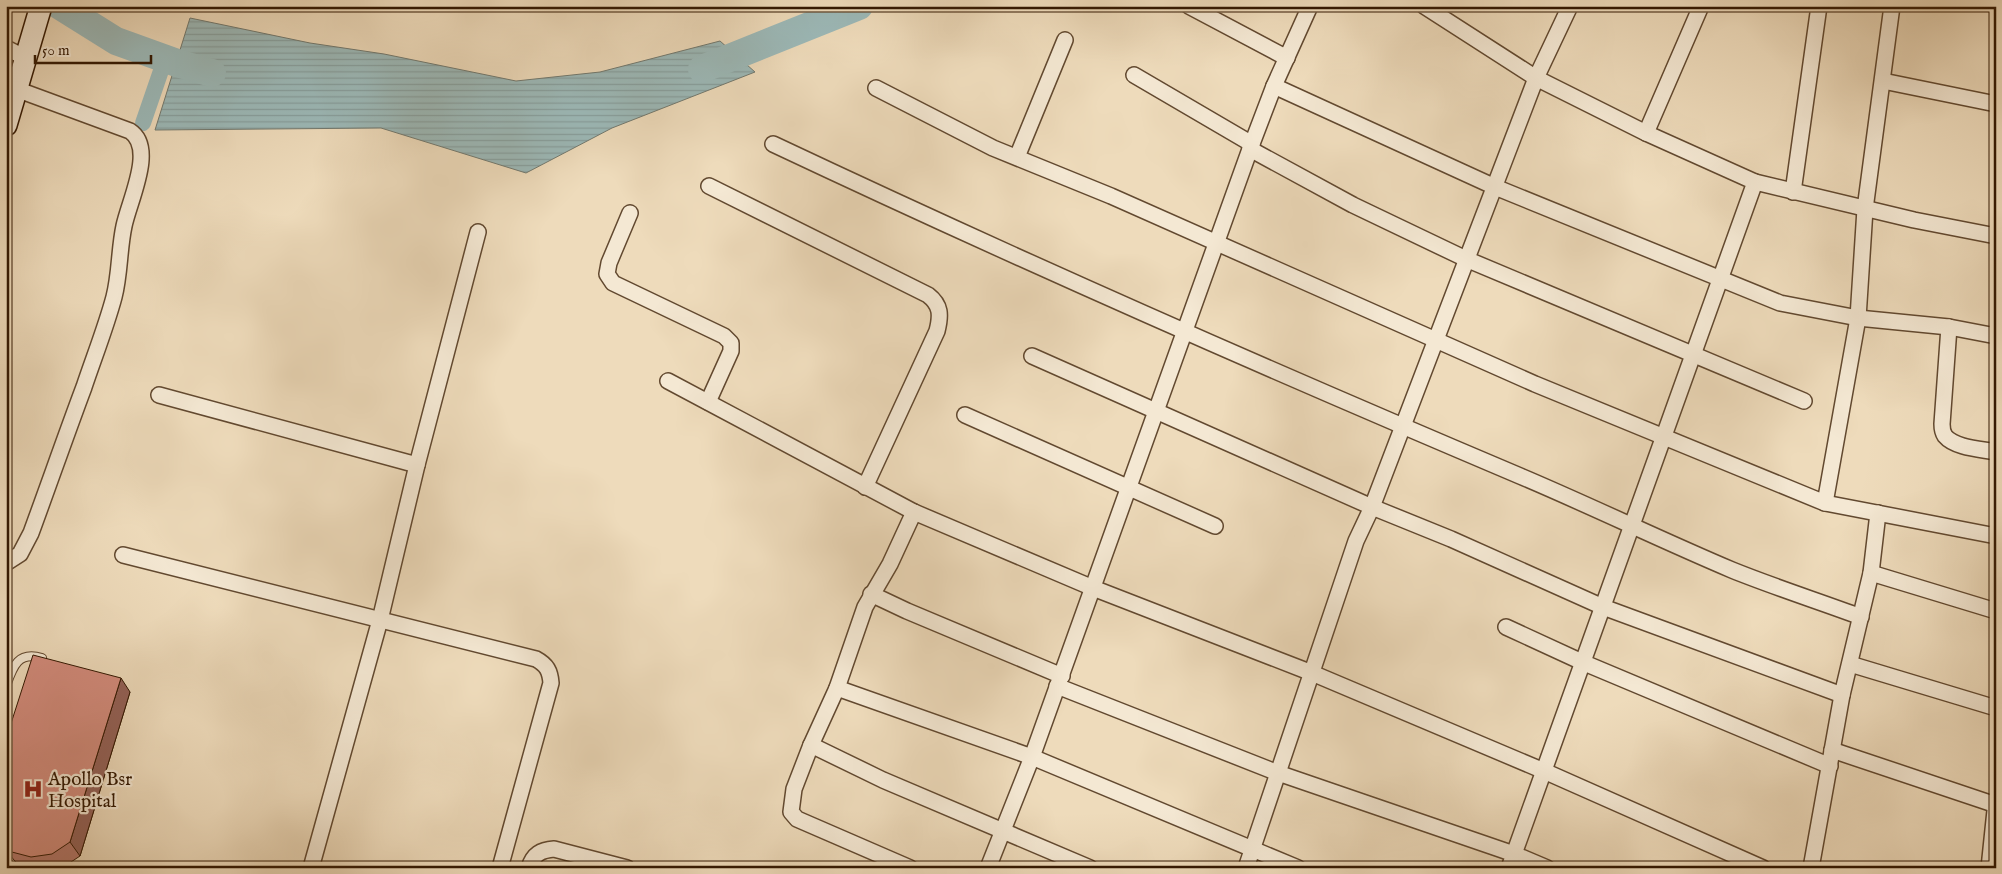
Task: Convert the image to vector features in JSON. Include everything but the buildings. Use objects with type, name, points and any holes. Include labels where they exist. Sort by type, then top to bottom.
[{"type":"main road","points":[[6,125],[12,94],[26,58],[41,6]]},
{"type":"street","points":[[1189,6],[1287,58]]},
{"type":"street","points":[[988,868],[1060,681],[1127,488],[1251,146],[1274,86],[1310,6]]},
{"type":"street","points":[[1246,868],[1356,541],[1372,507],[1536,78],[1570,6]]},
{"type":"street","points":[[1646,133],[1700,6]]},
{"type":"street","points":[[1793,192],[1819,6]]},
{"type":"street","points":[[1825,503],[1858,318],[1865,209],[1892,6]]},
{"type":"street","points":[[1434,9],[1536,78],[1646,133],[1755,182],[1865,209],[1996,236]]},
{"type":"street","points":[[1017,157],[1065,40]]},
{"type":"street","points":[[6,48],[26,58]]},
{"type":"street","points":[[1134,74],[1251,146],[1353,205],[1466,259],[1804,401]]},
{"type":"street","points":[[1883,81],[1996,104]]},
{"type":"street","points":[[1274,86],[1494,186],[1719,280],[1780,303],[1858,318],[1949,327],[1996,336]]},
{"type":"street","points":[[876,88],[993,148],[1111,196],[1535,384],[1825,503],[1996,536]]},
{"type":"street","points":[[6,563],[20,554],[31,533],[108,317],[115,294],[124,226],[140,169],[142,152],[141,142],[136,134],[130,131],[12,94]]},
{"type":"street","points":[[773,144],[918,213],[1403,427],[1533,481],[1735,571],[1861,617]]},
{"type":"street","points":[[1512,861],[1755,182]]},
{"type":"street","points":[[709,186],[928,295],[936,301],[940,318],[938,331],[865,487]]},
{"type":"street","points":[[630,213],[609,263],[608,274],[613,283],[724,336],[731,343],[731,351],[708,402]]},
{"type":"street","points":[[311,868],[380,620],[417,465],[478,232]]},
{"type":"street","points":[[1949,327],[1942,424],[1944,434],[1950,440],[1961,445],[1996,452]]},
{"type":"street","points":[[1032,356],[1604,608],[1842,695]]},
{"type":"street","points":[[668,381],[914,512],[1093,588],[1312,673],[1544,771],[1763,868]]},
{"type":"street","points":[[160,395],[417,465]]},
{"type":"street","points":[[964,415],[1216,526]]},
{"type":"street","points":[[910,868],[797,819],[791,812],[794,789],[837,688],[865,607],[890,564],[914,512]]},
{"type":"street","points":[[1811,868],[1842,695],[1871,572],[1878,513]]},
{"type":"street","points":[[123,555],[536,659],[544,664],[550,672],[551,684],[500,868]]},
{"type":"street","points":[[1871,572],[1996,611]]},
{"type":"street","points":[[871,594],[1060,681],[1278,773],[1512,861],[1547,868]]},
{"type":"street","points":[[1506,627],[1582,662],[1830,766]]},
{"type":"street","points":[[1850,664],[1996,708]]},
{"type":"street","points":[[837,688],[1032,757],[1298,868]]},
{"type":"street","points":[[811,746],[883,780],[1090,868]]},
{"type":"street","points":[[1832,750],[1996,805]]},
{"type":"street","points":[[1989,868],[1996,800]]},
{"type":"street","points":[[528,868],[536,854],[544,850],[554,849],[627,868]]},
{"type":"lane","points":[[6,686],[11,672],[19,660],[26,656],[34,656],[53,662]]},
{"type":"water","points":[[190,18],[310,43],[384,54],[516,81],[600,72],[720,41],[755,72],[612,128],[526,173],[381,128],[155,130]]},
{"type":"waterway","points":[[60,6],[116,41],[177,63],[212,73]]},
{"type":"waterway","points":[[702,69],[859,6]]},
{"type":"waterway","points":[[143,123],[165,59]]},
{"type":"place","name":"Apollo Bsr Hospital","points":[[33,789]]}]
